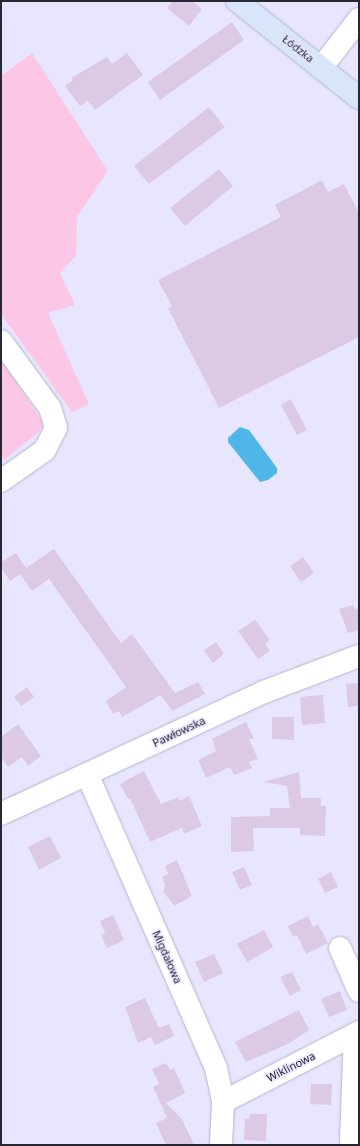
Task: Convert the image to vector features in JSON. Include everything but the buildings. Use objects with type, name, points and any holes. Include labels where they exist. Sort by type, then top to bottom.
[{"type":"main road","name":"Łódzka","points":[[237,1],[359,98]]},
{"type":"street","points":[[321,68],[359,19]]},
{"type":"street","points":[[1,341],[50,408],[56,428],[45,450],[1,481]]},
{"type":"street","name":"Pawłowska","points":[[1,814],[264,692],[359,656]]},
{"type":"street","name":"Migdałowa","points":[[87,774],[216,1068],[223,1102],[221,1145]]},
{"type":"street","points":[[340,948],[359,991]]},
{"type":"street","points":[[351,1142],[357,1033]]},
{"type":"street","name":"Wiklinowa","points":[[223,1102],[357,1033]]},
{"type":"shaded area","points":[[32,53],[108,171],[77,217],[76,256],[60,273],[75,305],[48,313],[89,404],[72,412],[1,314],[1,76]]},
{"type":"shaded area","points":[[1,359],[43,422],[40,431],[4,460],[1,456]]},
{"type":"water","points":[[240,427],[249,430],[277,468],[277,473],[268,480],[260,482],[228,442],[228,438]]}]
